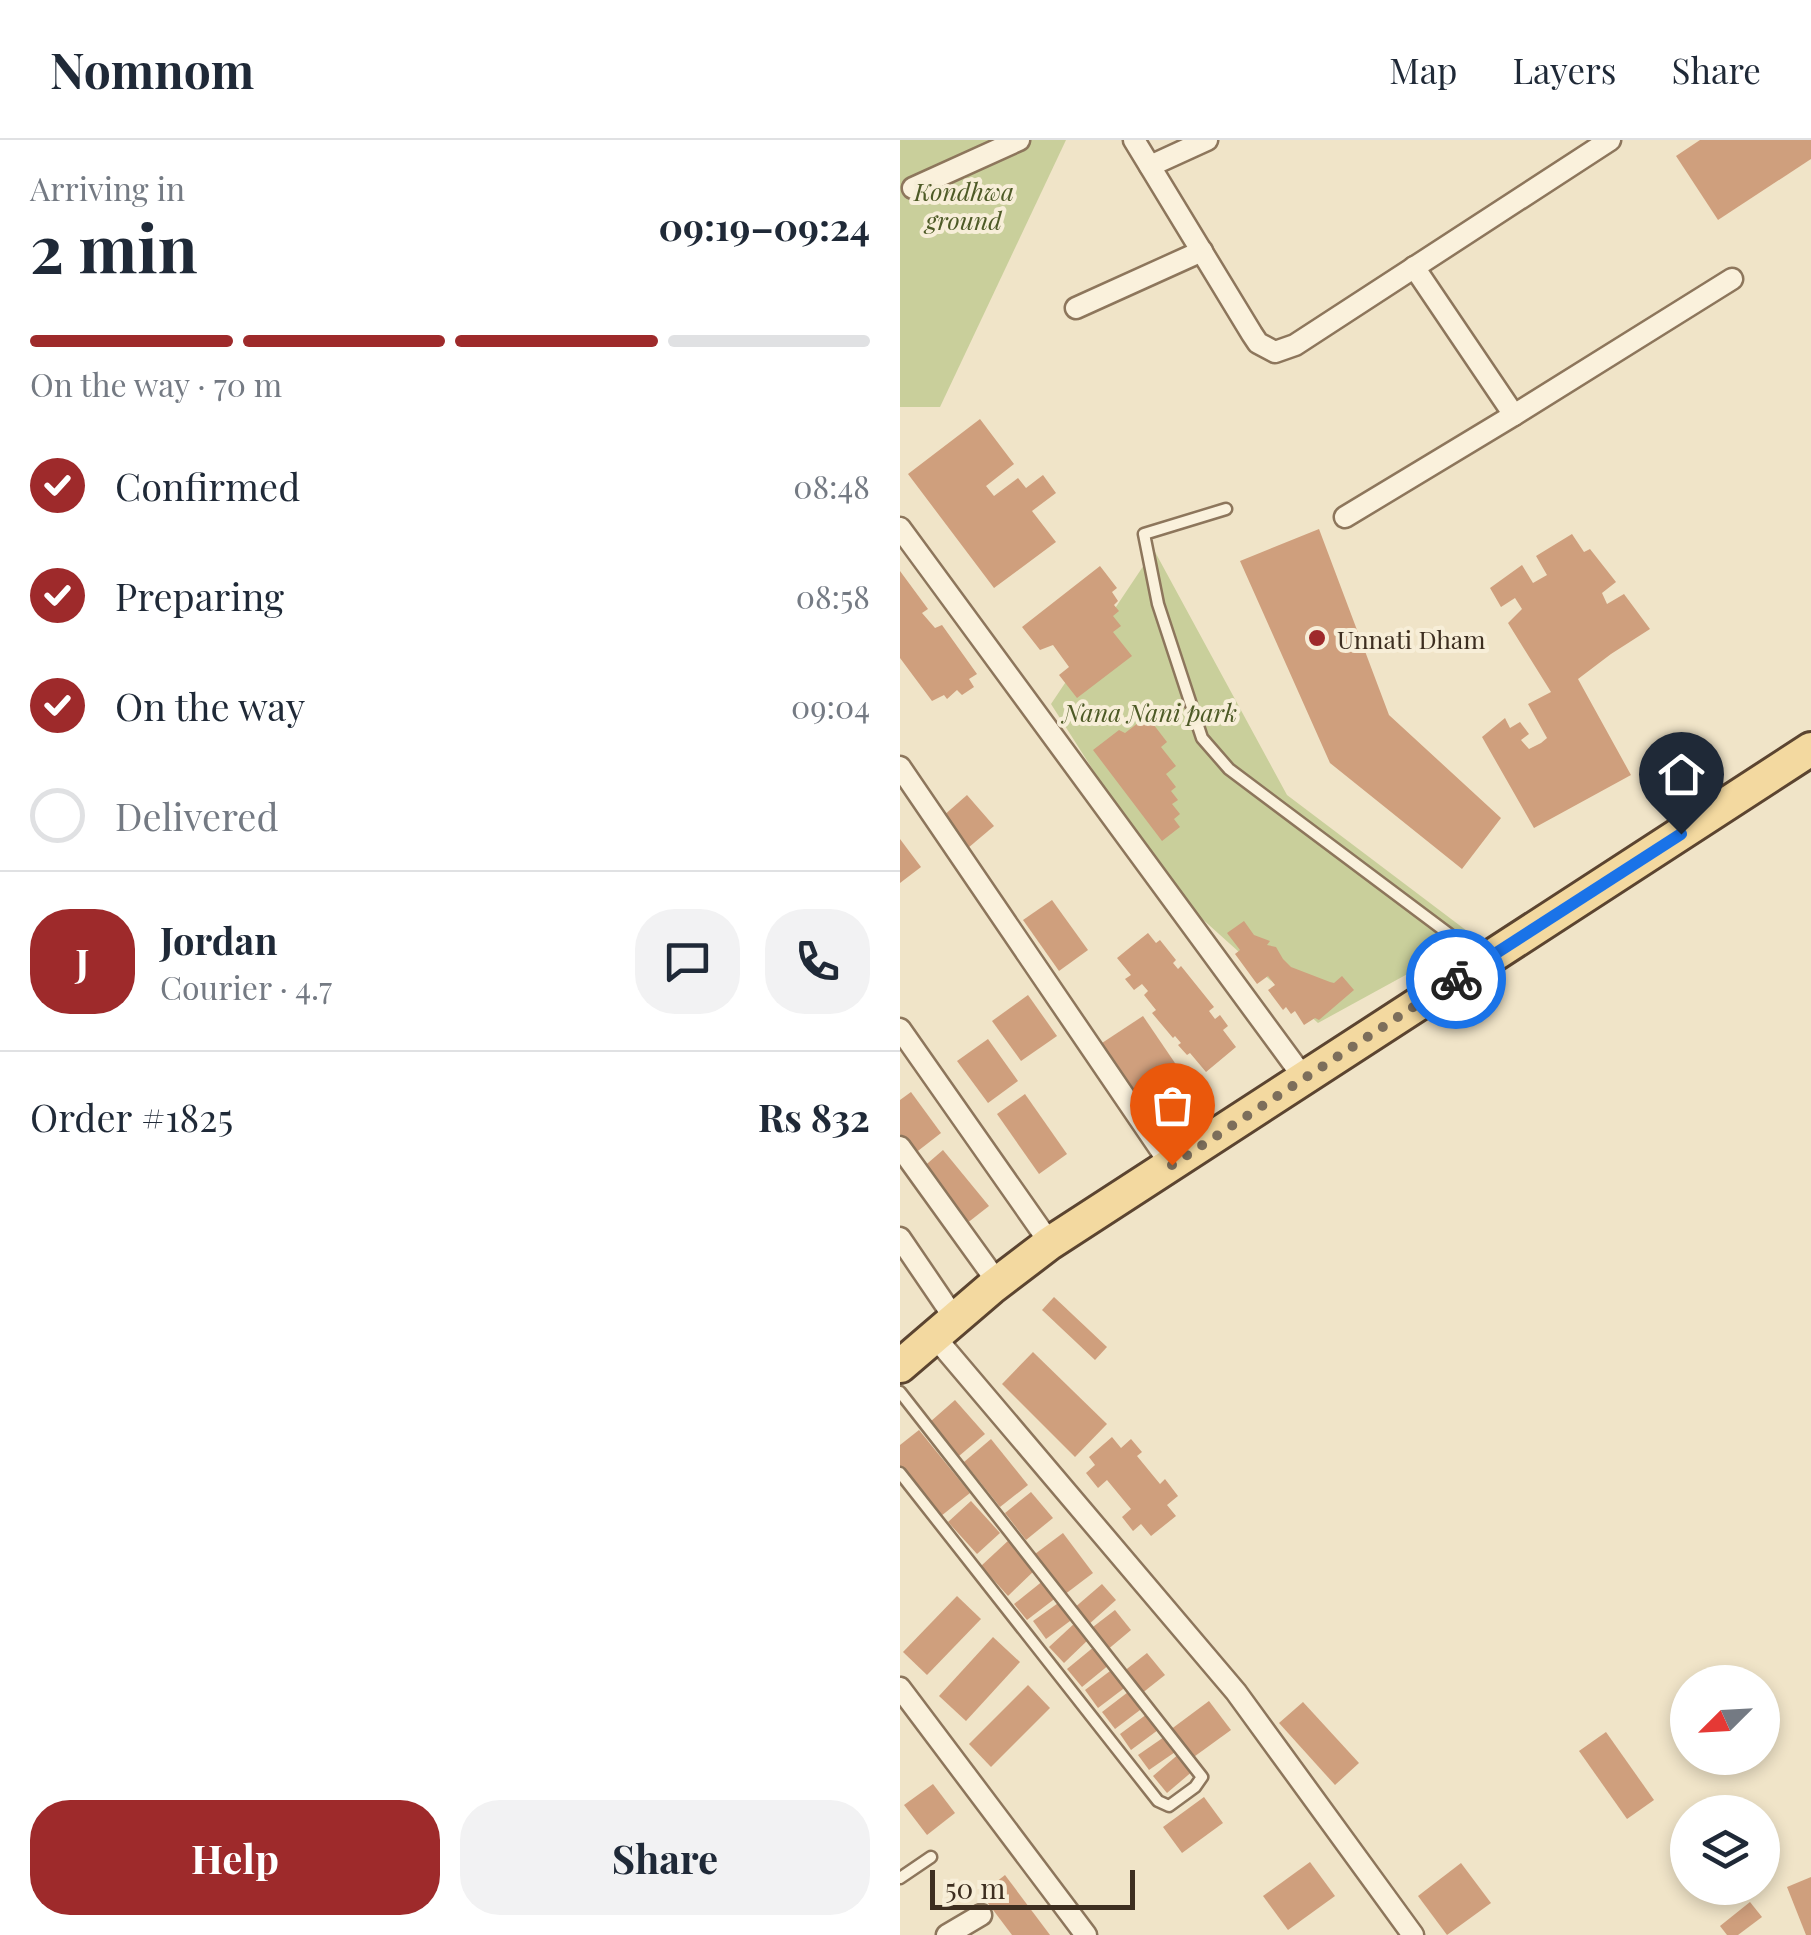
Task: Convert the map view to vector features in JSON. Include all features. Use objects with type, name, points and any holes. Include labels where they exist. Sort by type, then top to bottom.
[{"type":"main road","points":[[900,1366],[1050,1243],[1811,749]]},
{"type":"street","points":[[913,188],[982,147],[1020,140]]},
{"type":"street","points":[[1134,140],[1258,343],[1274,352],[1294,345],[1610,140]]},
{"type":"street","points":[[1150,166],[1206,140]]},
{"type":"street","points":[[1076,308],[1202,251]]},
{"type":"street","points":[[1414,267],[1514,415]]},
{"type":"street","points":[[1344,517],[1732,279]]},
{"type":"street","points":[[900,528],[1304,1078]]},
{"type":"street","points":[[900,767],[1172,1165]]},
{"type":"street","points":[[900,1030],[1050,1243]]},
{"type":"street","points":[[900,1147],[998,1283]]},
{"type":"street","points":[[900,1238],[944,1327],[1236,1692],[1413,1935]]},
{"type":"street","points":[[900,1688],[1086,1935]]},
{"type":"street","points":[[947,1935],[981,1914]]},
{"type":"lane","points":[[1226,509],[1144,534],[1158,604],[1202,738],[1228,769],[1485,960]]},
{"type":"lane","points":[[900,1392],[1202,1777],[1194,1787],[1169,1806],[1158,1802],[900,1473]]},
{"type":"lane","points":[[900,1878],[930,1857]]},
{"type":"green space","name":"Kondhwa ground","points":[[900,140],[1066,140],[940,407],[900,407]]},
{"type":"green space","name":"Nana Nani park","points":[[1154,550],[1287,795],[1475,937],[1318,1023],[1169,889],[1051,704]]},
{"type":"building","points":[[1700,140],[1811,140],[1811,159],[1718,220],[1676,156]]},
{"type":"building","points":[[980,419],[1014,464],[986,486],[994,496],[1018,478],[1026,488],[1043,475],[1056,493],[1032,511],[1056,542],[994,588],[908,474]]},
{"type":"building","name":"Unnati Dham","points":[[1319,529],[1389,715],[1501,818],[1462,869],[1330,763],[1240,561]]},
{"type":"building","points":[[1572,534],[1584,552],[1590,549],[1616,582],[1602,593],[1607,604],[1624,594],[1650,629],[1578,679],[1631,775],[1534,828],[1482,737],[1505,718],[1510,728],[1520,722],[1529,734],[1521,740],[1529,749],[1541,743],[1547,738],[1528,704],[1551,692],[1508,623],[1522,609],[1515,598],[1501,607],[1490,588],[1522,565],[1533,583],[1547,575],[1536,556]]},
{"type":"building","points":[[1100,566],[1117,588],[1112,592],[1119,611],[1113,616],[1121,626],[1113,632],[1132,656],[1077,698],[1059,675],[1069,667],[1053,645],[1040,650],[1022,627]]},
{"type":"building","points":[[900,571],[928,609],[922,613],[935,628],[942,625],[977,674],[969,679],[974,687],[962,695],[957,690],[947,699],[944,695],[932,701],[900,658]]},
{"type":"building","points":[[1147,716],[1167,742],[1161,747],[1176,766],[1166,774],[1176,787],[1171,791],[1178,800],[1172,804],[1180,814],[1174,819],[1180,827],[1162,841],[1093,750],[1119,730],[1125,733]]},
{"type":"building","points":[[967,795],[994,826],[968,848],[942,817]]},
{"type":"building","points":[[900,839],[921,867],[900,883]]},
{"type":"building","points":[[1052,900],[1088,950],[1059,971],[1023,920]]},
{"type":"building","points":[[1244,921],[1254,935],[1270,941],[1267,945],[1276,947],[1291,967],[1334,983],[1342,976],[1354,990],[1319,1020],[1315,1018],[1304,1025],[1295,1011],[1291,1014],[1286,1007],[1283,1010],[1268,990],[1275,985],[1268,976],[1257,984],[1235,954],[1240,950],[1227,933]]},
{"type":"building","points":[[1148,933],[1156,943],[1160,940],[1176,960],[1173,963],[1178,969],[1181,966],[1214,1007],[1209,1011],[1215,1019],[1220,1015],[1228,1026],[1223,1030],[1236,1047],[1206,1072],[1152,1013],[1156,1010],[1144,995],[1148,991],[1142,984],[1134,990],[1125,979],[1131,975],[1117,958]]},
{"type":"building","points":[[1028,995],[1057,1036],[1021,1061],[992,1021]]},
{"type":"building","points":[[1143,1016],[1177,1066],[1136,1094],[1102,1043]]},
{"type":"building","points":[[988,1039],[1018,1081],[988,1103],[957,1061]]},
{"type":"building","points":[[911,1092],[941,1133],[914,1154],[900,1134],[900,1100]]},
{"type":"building","points":[[1025,1094],[1067,1154],[1039,1174],[997,1114]]},
{"type":"building","points":[[943,1150],[989,1206],[966,1224],[921,1169]]},
{"type":"building","points":[[1054,1297],[1107,1347],[1095,1360],[1042,1310]]},
{"type":"building","points":[[1033,1352],[1107,1424],[1075,1457],[1002,1384]]},
{"type":"building","points":[[955,1400],[985,1434],[959,1456],[930,1422]]},
{"type":"building","points":[[919,1430],[970,1493],[941,1516],[900,1467],[900,1445]]},
{"type":"building","points":[[1112,1437],[1121,1448],[1131,1439],[1142,1452],[1137,1456],[1160,1484],[1165,1479],[1178,1496],[1167,1505],[1176,1516],[1151,1536],[1141,1524],[1133,1531],[1122,1517],[1131,1509],[1107,1480],[1098,1488],[1086,1473],[1095,1465],[1089,1457]]},
{"type":"building","points":[[991,1439],[1028,1485],[1000,1507],[964,1462]]},
{"type":"building","points":[[1031,1492],[1053,1518],[1026,1540],[1005,1513]]},
{"type":"building","points":[[971,1501],[1000,1533],[977,1554],[948,1522]]},
{"type":"building","points":[[1063,1533],[1093,1573],[1064,1595],[1035,1554]]},
{"type":"building","points":[[1010,1539],[1037,1568],[1008,1596],[981,1566]]},
{"type":"building","points":[[1044,1580],[1057,1597],[1027,1620],[1014,1604]]},
{"type":"building","points":[[1102,1584],[1116,1600],[1088,1625],[1073,1609]]},
{"type":"building","points":[[957,1596],[981,1619],[927,1675],[903,1652]]},
{"type":"building","points":[[1061,1601],[1074,1618],[1046,1639],[1033,1621]]},
{"type":"building","points":[[1115,1610],[1131,1630],[1106,1651],[1089,1630]]},
{"type":"building","points":[[1076,1622],[1090,1638],[1064,1663],[1049,1647]]},
{"type":"building","points":[[993,1637],[1020,1662],[966,1721],[939,1696]]},
{"type":"building","points":[[1095,1646],[1110,1664],[1082,1687],[1067,1669]]},
{"type":"building","points":[[1147,1653],[1165,1675],[1141,1694],[1123,1672]]},
{"type":"building","points":[[1114,1668],[1127,1686],[1098,1708],[1085,1690]]},
{"type":"building","points":[[1028,1685],[1050,1708],[991,1767],[969,1744]]},
{"type":"building","points":[[1132,1689],[1144,1707],[1115,1729],[1102,1712]]},
{"type":"building","points":[[1209,1701],[1231,1730],[1191,1759],[1170,1730]]},
{"type":"building","points":[[1303,1702],[1359,1763],[1335,1785],[1279,1723]]},
{"type":"building","points":[[1147,1714],[1158,1730],[1131,1750],[1120,1734]]},
{"type":"building","points":[[1606,1732],[1654,1800],[1627,1819],[1579,1751]]},
{"type":"building","points":[[1167,1735],[1178,1750],[1149,1770],[1138,1755]]},
{"type":"building","points":[[1180,1753],[1194,1770],[1167,1793],[1153,1776]]},
{"type":"building","points":[[933,1784],[955,1813],[927,1835],[904,1805]]},
{"type":"building","points":[[1204,1797],[1223,1823],[1182,1853],[1163,1827]]},
{"type":"building","points":[[1310,1862],[1335,1896],[1288,1930],[1263,1896]]},
{"type":"building","points":[[1461,1863],[1491,1903],[1447,1935],[1418,1896]]},
{"type":"building","points":[[1005,1875],[1050,1935],[1012,1935],[981,1894]]},
{"type":"building","points":[[1811,1877],[1811,1935],[1806,1935],[1787,1887]]},
{"type":"building","points":[[1746,1905],[1752,1905],[1762,1917],[1738,1935],[1727,1935],[1720,1926]]},
{"type":"way so far","points":[[1172,1165],[1456,979]]},
{"type":"place","name":"Unnati Dham","points":[[1317,638]]},
{"type":"route","points":[[1456,979],[1681,834]]}]
